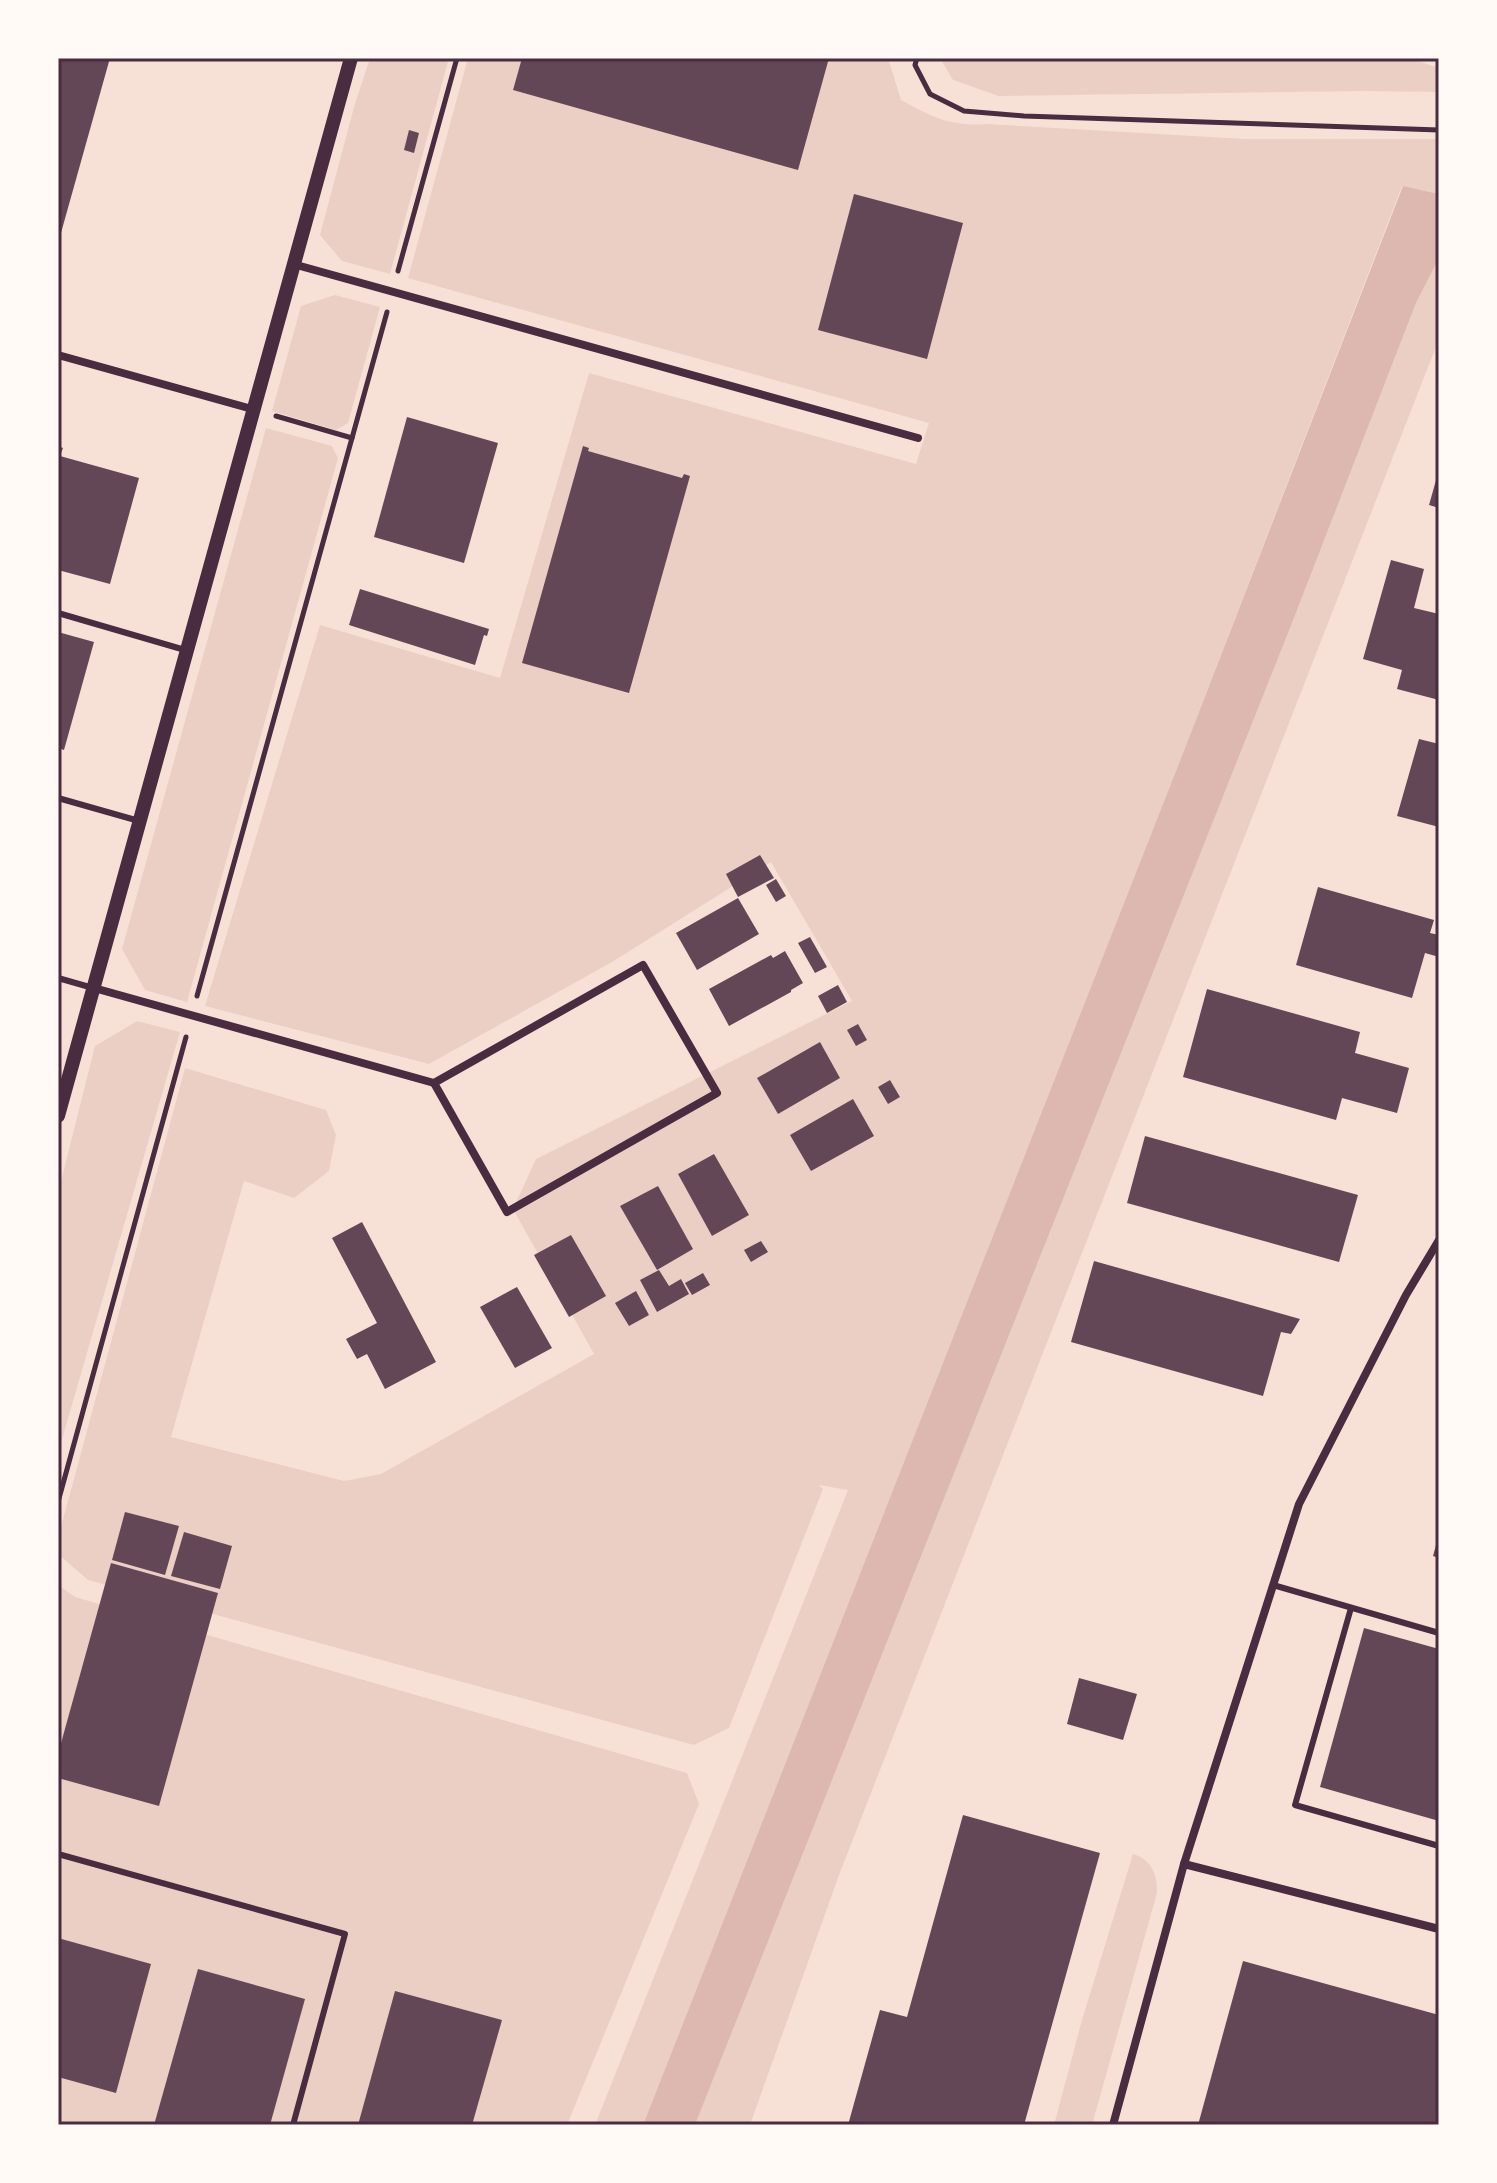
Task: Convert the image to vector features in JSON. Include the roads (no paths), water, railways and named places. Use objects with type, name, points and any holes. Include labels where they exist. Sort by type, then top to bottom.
[{"type":"street","points":[[58,1116],[351,58]]},
{"type":"street","points":[[293,264],[918,438]]},
{"type":"street","points":[[58,355],[252,409]]},
{"type":"street","points":[[94,988],[434,1083],[507,1212],[717,1093],[643,965],[434,1083]]},
{"type":"street","points":[[1113,2125],[1184,1864],[1299,1504],[1406,1295],[1439,1240]]},
{"type":"street","points":[[1184,1864],[1439,1929]]},
{"type":"lane","points":[[58,613],[186,650]]},
{"type":"lane","points":[[58,798],[140,821]]},
{"type":"lane","points":[[58,978],[94,988]]},
{"type":"lane","points":[[1273,1585],[1439,1633]]},
{"type":"lane","points":[[1351,1608],[1295,1805],[1439,1846]]},
{"type":"lane","points":[[58,1854],[345,1934],[293,2125]]}]
